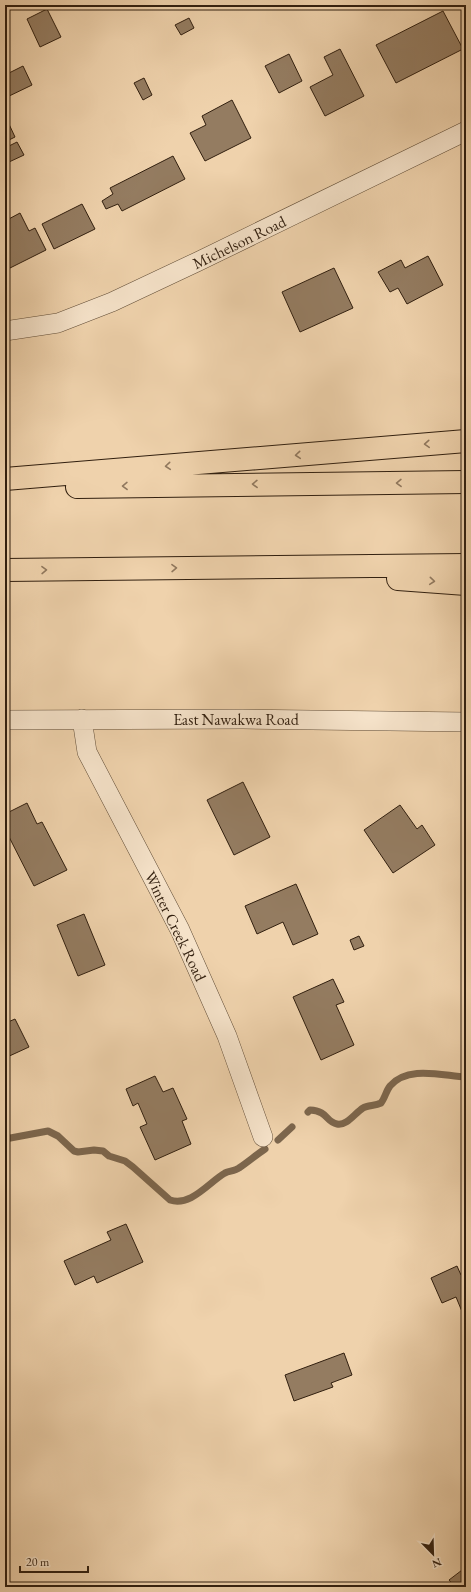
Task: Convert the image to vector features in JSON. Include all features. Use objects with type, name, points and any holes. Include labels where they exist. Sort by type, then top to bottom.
[{"type":"highway","points":[[5,479],[466,441]]},
{"type":"highway","points":[[5,488],[466,482]]},
{"type":"highway","points":[[5,570],[466,565]]},
{"type":"highway","points":[[253,567],[466,584]]},
{"type":"street","name":"Michelson Road","points":[[5,331],[58,323],[112,302],[466,131]]},
{"type":"street","name":"East Nawakwa Road","points":[[5,720],[82,718],[466,722]]},
{"type":"street","name":"Winter Creek Road","points":[[82,718],[87,752],[180,930],[227,1036],[263,1137]]},
{"type":"building","points":[[47,9],[61,37],[40,47],[27,19]]},
{"type":"building","points":[[443,11],[463,49],[396,83],[376,45]]},
{"type":"building","points":[[189,18],[194,28],[181,35],[175,25]]},
{"type":"building","points":[[340,49],[364,96],[325,116],[310,87],[333,75],[324,57]]},
{"type":"building","points":[[289,54],[302,81],[279,93],[265,66]]},
{"type":"building","points":[[23,66],[32,85],[5,98],[5,75]]},
{"type":"building","points":[[144,78],[152,95],[143,100],[134,83]]},
{"type":"building","points":[[232,100],[251,138],[205,161],[190,133],[206,125],[202,116]]},
{"type":"building","points":[[8,122],[15,137],[5,142],[5,123]]},
{"type":"building","points":[[17,142],[24,155],[9,162],[5,155],[5,148]]},
{"type":"building","points":[[173,156],[185,179],[122,211],[118,204],[106,209],[102,201],[113,194],[110,188]]},
{"type":"building","points":[[82,204],[95,229],[54,249],[42,224]]},
{"type":"building","points":[[20,213],[29,231],[35,228],[46,250],[10,268],[5,258],[5,221]]},
{"type":"building","points":[[428,256],[443,285],[407,304],[398,288],[390,292],[378,272],[401,260],[405,268]]},
{"type":"building","points":[[334,268],[353,308],[300,332],[282,292]]},
{"type":"building","points":[[243,782],[270,837],[234,855],[207,800]]},
{"type":"building","points":[[27,803],[37,824],[42,822],[67,870],[34,886],[5,829],[5,814]]},
{"type":"building","points":[[400,805],[417,829],[422,825],[435,845],[393,873],[364,830]]},
{"type":"building","points":[[296,884],[318,934],[293,945],[283,922],[257,934],[245,906]]},
{"type":"building","points":[[84,914],[105,965],[78,976],[57,925]]},
{"type":"building","points":[[359,936],[364,946],[354,950],[350,940]]},
{"type":"building","points":[[333,979],[344,1002],[336,1005],[354,1045],[321,1060],[293,997]]},
{"type":"building","points":[[5,1014],[8,1022],[15,1019],[29,1047],[5,1058]]},
{"type":"building","points":[[155,1076],[163,1092],[173,1088],[187,1119],[182,1121],[191,1144],[155,1160],[140,1127],[147,1124],[138,1103],[133,1106],[126,1089]]},
{"type":"building","points":[[126,1224],[143,1262],[97,1283],[94,1276],[75,1285],[64,1261],[111,1240],[107,1232]]},
{"type":"building","points":[[457,1266],[461,1275],[466,1273],[466,1313],[463,1314],[456,1297],[442,1303],[431,1278]]},
{"type":"building","points":[[344,1353],[352,1375],[331,1383],[333,1387],[294,1401],[285,1375]]},
{"type":"building","points":[[466,1567],[466,1587],[455,1587],[449,1580]]},
{"type":"waterway","points":[[308,1112],[310,1110],[320,1112],[333,1123],[341,1124],[348,1121],[363,1108],[381,1103],[390,1086],[397,1080],[406,1076],[426,1073],[466,1077]]},
{"type":"waterway","points":[[278,1140],[292,1127]]},
{"type":"waterway","points":[[5,1139],[48,1131],[58,1136],[74,1151],[103,1151],[109,1156],[125,1161],[170,1200],[178,1201],[192,1197],[225,1173],[237,1169],[265,1149]]}]
